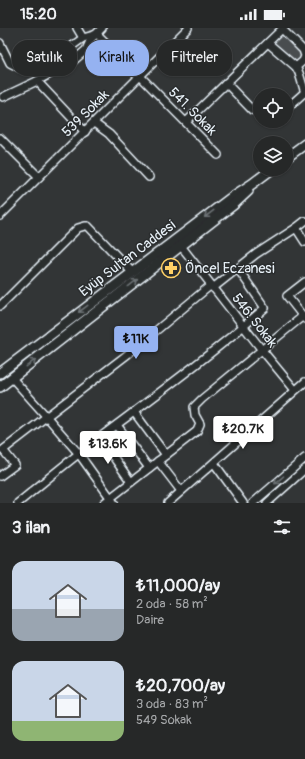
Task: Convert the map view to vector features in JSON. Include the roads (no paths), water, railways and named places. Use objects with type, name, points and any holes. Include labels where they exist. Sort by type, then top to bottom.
[{"type":"main road","points":[[293,153],[305,144]]},
{"type":"main road","name":"Eyüp Sultan Caddesi","points":[[0,373],[232,197],[263,176]]},
{"type":"main road","points":[[0,387],[181,246],[243,196],[252,184]]},
{"type":"street","points":[[77,28],[83,38]]},
{"type":"street","name":"539 Sokak","points":[[149,67],[188,28]]},
{"type":"street","points":[[186,122],[283,28],[303,50],[305,56],[303,61],[296,67]]},
{"type":"street","points":[[0,43],[10,63],[20,68],[25,68],[42,62],[68,49],[83,38],[99,30]]},
{"type":"street","points":[[3,97],[64,67],[77,58],[86,50],[91,39],[99,30]]},
{"type":"street","name":"541. Sokak","points":[[99,30],[108,40]]},
{"type":"street","points":[[268,43],[296,67],[299,73],[305,92],[293,103]]},
{"type":"street","name":"539 Sokak","points":[[0,216],[140,76]]},
{"type":"street","name":"541. Sokak","points":[[140,76],[218,155]]},
{"type":"street","points":[[37,81],[85,132]]},
{"type":"street","points":[[226,83],[253,109]]},
{"type":"street","points":[[94,122],[109,134],[150,177]]},
{"type":"street","points":[[0,138],[40,177]]},
{"type":"street","points":[[0,476],[15,465],[3,450],[212,287],[238,269],[256,254],[305,221]]},
{"type":"street","points":[[0,306],[78,228],[85,226],[88,226],[132,272]]},
{"type":"street","points":[[296,228],[305,242]]},
{"type":"street","name":"546. Sokak","points":[[181,246],[295,390]]},
{"type":"street","points":[[18,503],[265,308],[238,269]]},
{"type":"street","points":[[104,503],[112,500],[131,482],[197,431],[200,424],[195,415],[194,407],[202,398],[304,318],[287,296],[305,282]]},
{"type":"street","points":[[12,378],[79,454],[112,500]]},
{"type":"street","points":[[168,503],[305,382]]},
{"type":"street","points":[[134,412],[166,455]]},
{"type":"street","points":[[117,425],[149,468]]},
{"type":"street","points":[[100,438],[131,482]]},
{"type":"street","points":[[253,503],[305,458]]},
{"type":"street","points":[[158,461],[180,491]]},
{"type":"street","points":[[214,463],[243,503]]},
{"type":"street","points":[[267,503],[305,469]]},
{"type":"place","name":"Öncel Eczanesi","points":[[171,268]]}]
